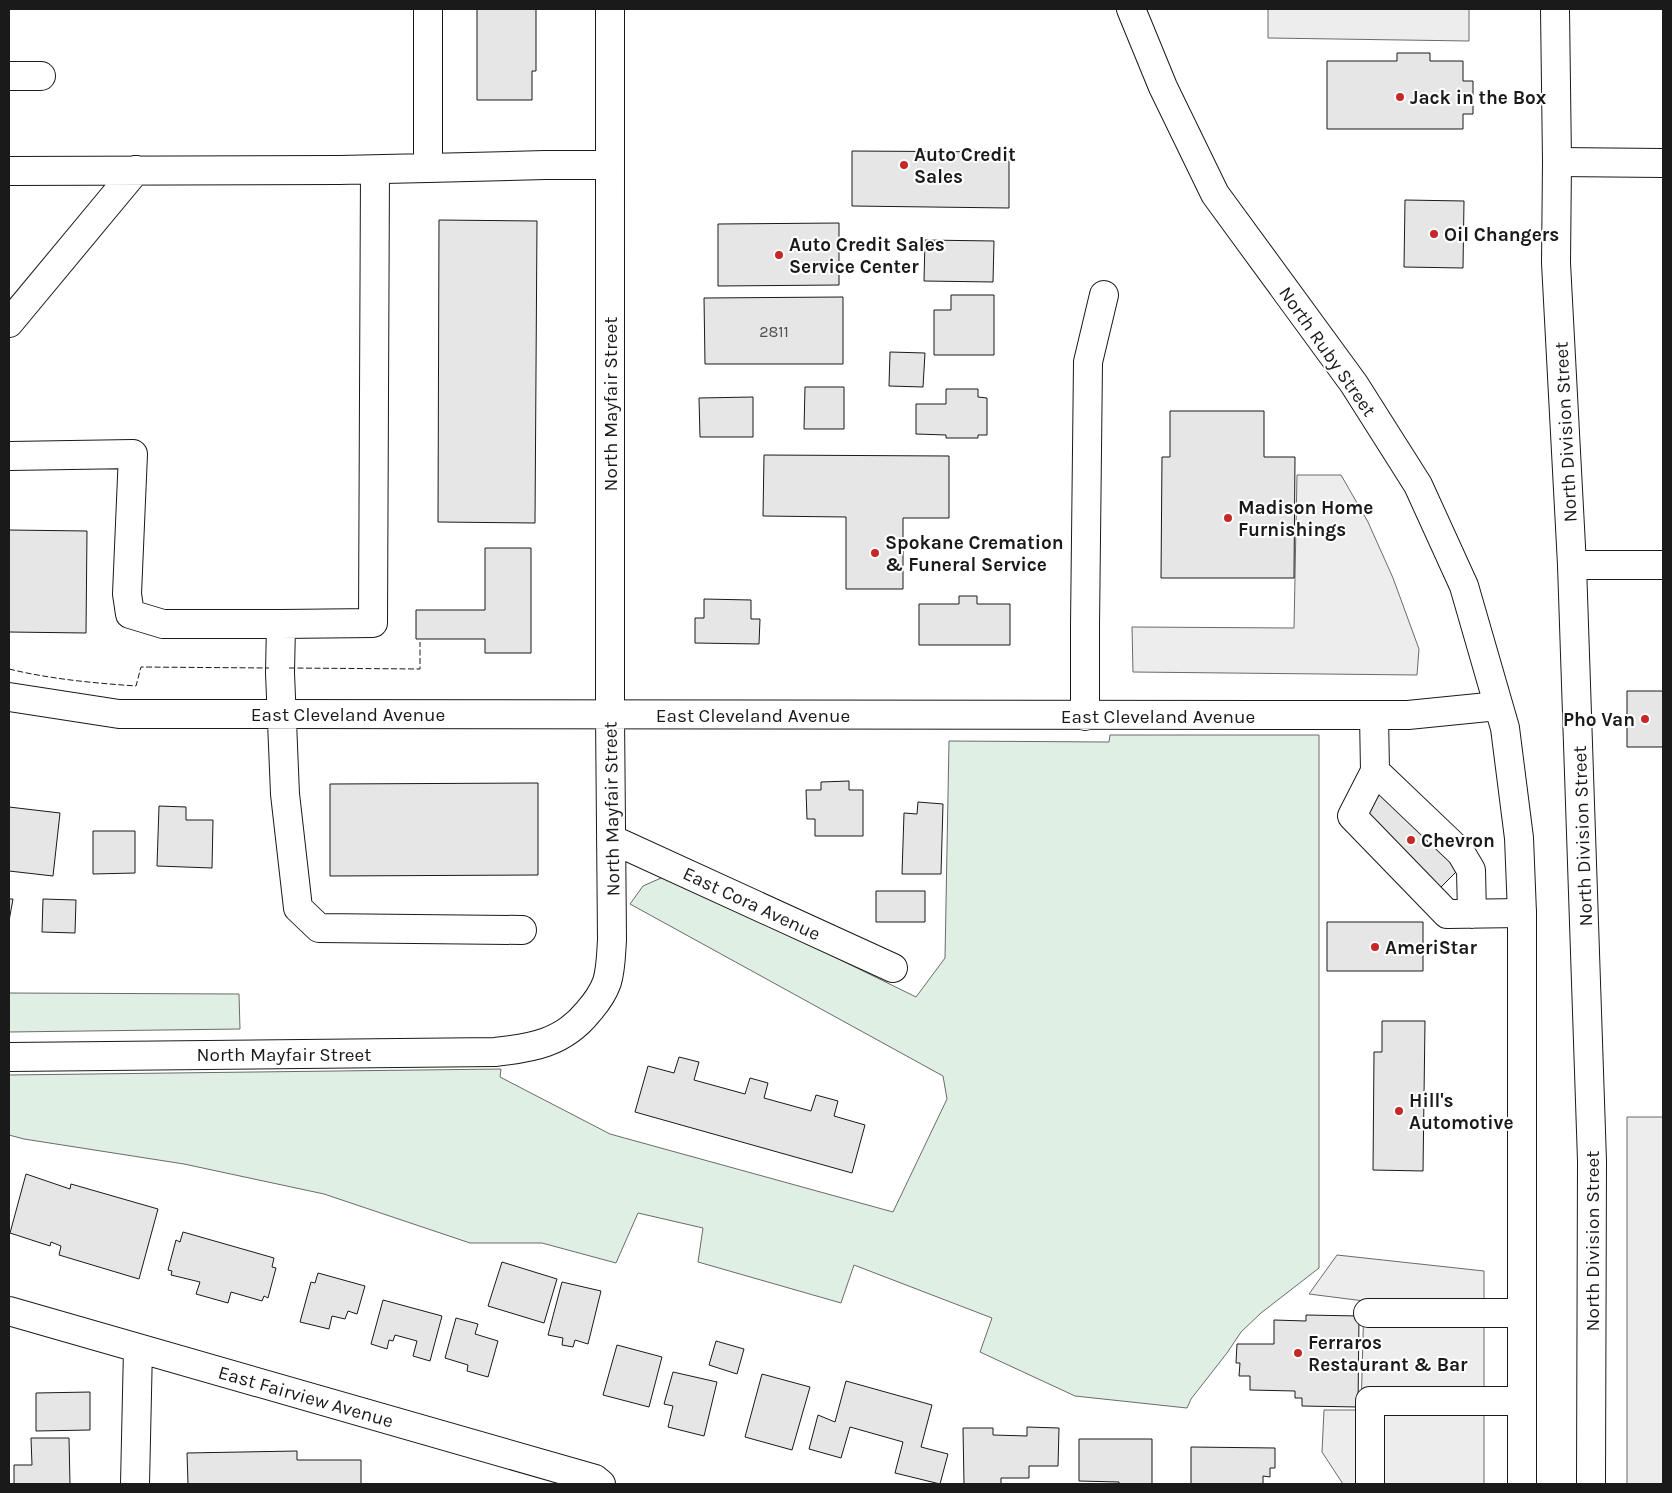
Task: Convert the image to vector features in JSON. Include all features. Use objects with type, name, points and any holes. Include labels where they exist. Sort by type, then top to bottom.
[{"type":"street","points":[[428,9],[428,168]]},
{"type":"street","name":"North Mayfair Street","points":[[9,1057],[495,1052],[522,1050],[556,1038],[580,1022],[597,1002],[606,983],[610,966],[612,940],[610,715],[610,9]]},
{"type":"street","name":"North Ruby Street","points":[[1131,9],[1163,86],[1215,194],[1354,384],[1418,485],[1464,586],[1498,706]]},
{"type":"street","name":"North Division Street","points":[[1555,9],[1556,264],[1572,565],[1592,1161],[1591,1484]]},
{"type":"street","points":[[9,76],[41,76]]},
{"type":"street","points":[[1557,162],[1663,163]]},
{"type":"street","points":[[9,171],[375,170],[610,165]]},
{"type":"street","points":[[9,323],[136,170]]},
{"type":"street","points":[[9,456],[133,454],[128,594],[130,614],[163,624],[373,623],[375,170]]},
{"type":"street","points":[[1085,716],[1088,362],[1104,295]]},
{"type":"street","points":[[1572,565],[1663,565]]},
{"type":"street","points":[[281,624],[280,673],[285,794],[298,908],[319,928],[522,930]]},
{"type":"street","name":"East Cleveland Avenue","points":[[9,697],[119,714],[1408,715],[1498,706]]},
{"type":"street","points":[[1498,706],[1505,728],[1514,794],[1519,838],[1522,913],[1522,1484]]},
{"type":"street","points":[[1374,715],[1375,771],[1352,816],[1447,914],[1522,913]]},
{"type":"street","points":[[1375,771],[1461,853],[1471,870],[1472,914]]},
{"type":"street","name":"East Cora Avenue","points":[[611,839],[893,968]]},
{"type":"street","name":"East Fairview Avenue","points":[[9,1311],[595,1479],[600,1484]]},
{"type":"street","points":[[1368,1314],[1522,1314]]},
{"type":"street","points":[[136,1484],[138,1348]]},
{"type":"street","points":[[1370,1484],[1370,1401],[1522,1400]]},
{"type":"green space","points":[[1110,735],[1319,735],[1319,1268],[1261,1313],[1241,1332],[1191,1399],[1187,1408],[1075,1396],[980,1352],[992,1318],[854,1265],[841,1303],[698,1262],[703,1228],[638,1213],[616,1263],[542,1243],[470,1243],[324,1194],[184,1164],[9,1135],[9,1075],[501,1069],[500,1077],[610,1134],[893,1212],[947,1099],[943,1076],[630,904],[643,886],[668,875],[916,997],[945,958],[949,741],[1109,742]]},
{"type":"green space","points":[[9,993],[239,994],[240,1029],[9,1032]]},
{"type":"shaded area","points":[[1268,9],[1469,9],[1469,41],[1268,38]]},
{"type":"shaded area","points":[[1297,475],[1341,475],[1368,522],[1393,578],[1419,649],[1417,675],[1133,672],[1132,627],[1294,628]]},
{"type":"shaded area","points":[[1627,1117],[1663,1117],[1663,1484],[1627,1484]]},
{"type":"shaded area","points":[[1337,1255],[1484,1271],[1484,1484],[1343,1484],[1322,1452],[1324,1410],[1361,1410],[1364,1301],[1309,1294]]},
{"type":"building","points":[[477,9],[536,9],[536,71],[532,71],[532,100],[477,100]]},
{"type":"building","name":"Jack in the Box","points":[[1397,53],[1430,53],[1430,61],[1463,61],[1463,81],[1473,81],[1473,114],[1463,114],[1463,129],[1327,129],[1327,61],[1397,61]]},
{"type":"building","points":[[852,151],[1009,152],[1009,208],[852,206]]},
{"type":"building","name":"Oil Changers","points":[[1405,200],[1464,201],[1463,268],[1404,267]]},
{"type":"building","points":[[439,220],[537,221],[535,523],[438,522]]},
{"type":"building","name":"Auto Credit Sales Service Center","points":[[839,223],[839,285],[718,286],[718,224]]},
{"type":"building","points":[[925,240],[994,241],[993,282],[924,281]]},
{"type":"building","points":[[951,295],[994,295],[994,355],[934,355],[934,310],[951,310]]},
{"type":"building","points":[[843,297],[843,364],[705,364],[704,298]]},
{"type":"building","points":[[890,352],[925,353],[923,387],[889,386]]},
{"type":"building","points":[[805,387],[844,387],[844,429],[804,429]]},
{"type":"building","points":[[946,389],[978,389],[978,397],[987,398],[987,435],[978,435],[978,438],[946,438],[946,435],[916,434],[916,404],[946,404]]},
{"type":"building","points":[[753,397],[753,437],[700,437],[699,398]]},
{"type":"building","name":"Madison Home Furnishings","points":[[1170,411],[1264,411],[1264,457],[1295,457],[1294,578],[1161,578],[1162,457],[1170,457]]},
{"type":"building","name":"Spokane Cremation & Funeral Service","points":[[764,455],[949,456],[949,518],[903,518],[903,589],[846,589],[846,517],[763,516]]},
{"type":"building","points":[[9,530],[87,531],[86,633],[9,632]]},
{"type":"building","points":[[485,548],[531,548],[531,653],[485,653],[485,639],[416,639],[416,610],[485,610]]},
{"type":"building","points":[[959,596],[977,596],[977,604],[1010,604],[1010,645],[919,645],[919,604],[959,604]]},
{"type":"building","points":[[704,599],[751,600],[751,619],[760,619],[759,644],[695,643],[695,618],[704,618]]},
{"type":"building","name":"Pho Van","points":[[1627,691],[1663,691],[1663,747],[1627,747]]},
{"type":"building","points":[[849,781],[849,790],[863,790],[863,836],[815,836],[815,819],[807,819],[806,790],[821,790],[821,782]]},
{"type":"building","points":[[538,783],[538,875],[330,876],[330,784]]},
{"type":"building","name":"Chevron","points":[[1384,790],[1461,867],[1438,890],[1361,814]]},
{"type":"building","points":[[918,802],[943,804],[941,874],[902,874],[904,813],[917,814]]},
{"type":"building","points":[[159,806],[186,807],[186,820],[213,820],[212,868],[157,866]]},
{"type":"building","points":[[9,807],[60,813],[53,876],[9,871]]},
{"type":"building","points":[[93,831],[135,831],[135,873],[93,874]]},
{"type":"building","points":[[876,891],[925,891],[925,922],[876,922]]},
{"type":"building","points":[[9,899],[13,899],[9,921]]},
{"type":"building","points":[[43,899],[76,900],[75,933],[42,932]]},
{"type":"building","name":"AmeriStar","points":[[1327,922],[1423,922],[1423,971],[1327,971]]},
{"type":"building","name":"Hill's Automotive","points":[[1382,1021],[1425,1021],[1423,1171],[1373,1170],[1374,1052],[1382,1052]]},
{"type":"building","points":[[679,1057],[699,1062],[694,1080],[745,1094],[750,1078],[768,1083],[764,1098],[811,1111],[816,1095],[838,1101],[834,1116],[865,1125],[852,1173],[635,1112],[648,1066],[674,1073]]},
{"type":"building","points":[[26,1174],[70,1189],[71,1184],[158,1209],[139,1279],[59,1255],[61,1246],[51,1242],[50,1246],[10,1233]]},
{"type":"building","points":[[183,1232],[274,1258],[272,1267],[276,1268],[268,1298],[264,1296],[262,1301],[231,1292],[228,1303],[196,1294],[200,1282],[171,1275],[172,1271],[168,1270],[176,1240],[180,1242]]},
{"type":"building","points":[[502,1262],[557,1279],[544,1323],[488,1306]]},
{"type":"building","points":[[318,1273],[365,1286],[357,1314],[348,1311],[345,1319],[332,1316],[329,1329],[300,1322],[311,1282],[315,1283]]},
{"type":"building","points":[[562,1282],[601,1291],[588,1344],[575,1340],[573,1347],[562,1345],[563,1338],[548,1335]]},
{"type":"building","points":[[383,1300],[442,1316],[430,1361],[413,1356],[417,1341],[395,1335],[393,1341],[389,1340],[387,1349],[371,1344]]},
{"type":"building","name":"Ferraros Restaurant & Bar","points":[[1306,1315],[1359,1316],[1358,1407],[1302,1406],[1302,1398],[1295,1398],[1295,1391],[1250,1390],[1250,1376],[1239,1376],[1240,1363],[1236,1363],[1237,1344],[1274,1344],[1274,1320],[1306,1321]]},
{"type":"building","points":[[456,1318],[478,1324],[475,1334],[498,1341],[488,1377],[467,1371],[468,1365],[445,1358]]},
{"type":"building","points":[[716,1341],[744,1349],[737,1374],[709,1365]]},
{"type":"building","points":[[617,1345],[662,1357],[649,1407],[603,1395]]},
{"type":"building","points":[[673,1372],[717,1382],[704,1436],[668,1427],[673,1406],[664,1404]]},
{"type":"building","points":[[762,1374],[810,1387],[792,1450],[745,1437]]},
{"type":"building","points":[[846,1381],[932,1405],[921,1447],[948,1454],[940,1484],[895,1473],[903,1442],[850,1427],[841,1458],[809,1449],[818,1415],[835,1422]]},
{"type":"building","points":[[90,1392],[90,1430],[36,1431],[36,1393]]},
{"type":"building","points":[[1027,1427],[1059,1428],[1058,1466],[1029,1466],[1029,1478],[1001,1478],[1001,1484],[964,1484],[963,1428],[993,1428],[993,1435],[1027,1436]]},
{"type":"building","points":[[31,1438],[69,1438],[70,1484],[14,1484],[14,1465],[32,1465]]},
{"type":"building","points":[[1079,1439],[1152,1439],[1152,1484],[1079,1481]]},
{"type":"building","points":[[1191,1447],[1275,1448],[1275,1468],[1270,1468],[1270,1477],[1263,1476],[1263,1484],[1191,1484]]},
{"type":"building","points":[[297,1451],[297,1460],[361,1460],[361,1484],[188,1484],[187,1453]]},
{"type":"fence","points":[[289,668],[420,669],[420,642]]},
{"type":"fence","points":[[9,669],[72,680],[136,686],[141,667],[269,668]]},
{"type":"place","name":"Jack in the Box","points":[[1400,97]]},
{"type":"place","name":"Auto Credit Sales","points":[[904,165]]},
{"type":"place","name":"Oil Changers","points":[[1434,234]]},
{"type":"place","name":"Auto Credit Sales Service Center","points":[[779,255]]},
{"type":"place","name":"Madison Home Furnishings","points":[[1228,518]]},
{"type":"place","name":"Spokane Cremation & Funeral Service","points":[[875,553]]},
{"type":"place","name":"Pho Van","points":[[1645,719]]},
{"type":"place","name":"Chevron","points":[[1411,840]]},
{"type":"place","name":"AmeriStar","points":[[1375,947]]},
{"type":"place","name":"Hill's Automotive","points":[[1399,1111]]},
{"type":"place","name":"Ferraros Restaurant & Bar","points":[[1298,1353]]}]
